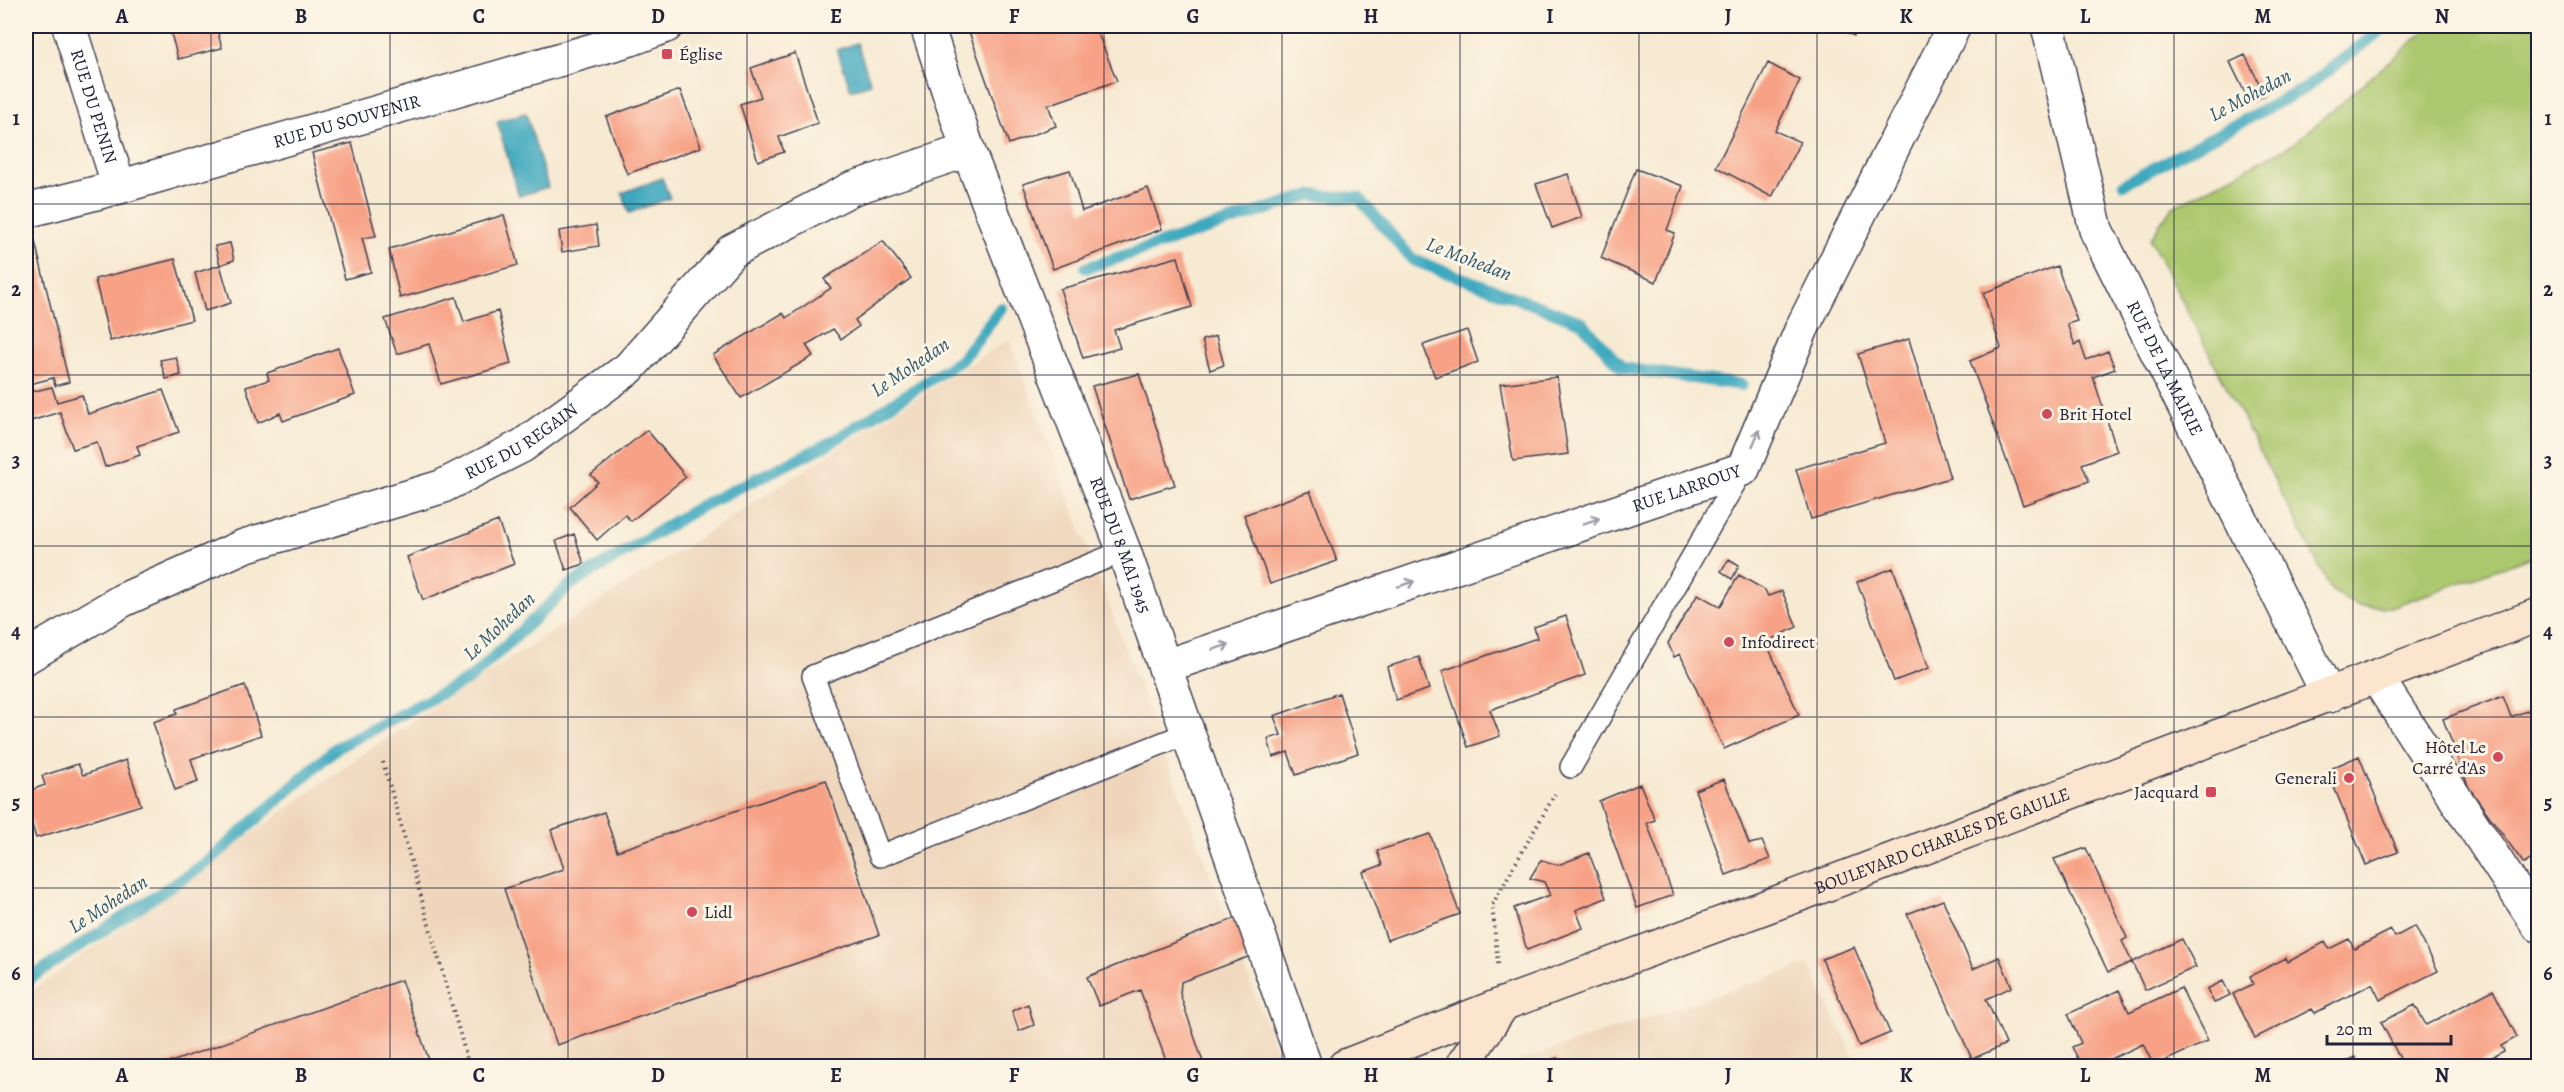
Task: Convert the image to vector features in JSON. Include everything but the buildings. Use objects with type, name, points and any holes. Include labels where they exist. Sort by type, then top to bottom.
[{"type":"main road","name":"BOULEVARD CHARLES DE GAULLE","points":[[1346,1066],[1503,1004],[2377,678],[2538,615]]},
{"type":"main road","points":[[1462,1066],[1475,1050],[1503,1004]]},
{"type":"street","name":"RUE DU PENIN","points":[[69,26],[119,187]]},
{"type":"street","name":"RUE DU SOUVENIR","points":[[26,211],[119,187],[631,39],[666,26]]},
{"type":"street","name":"RUE DU 8 MAI 1945","points":[[927,26],[968,150],[1124,551],[1166,666],[1305,1066]]},
{"type":"street","name":"RUE LARROUY","points":[[1166,666],[1743,470],[1802,328],[1954,26]]},
{"type":"street","name":"RUE DE LA MAIRIE","points":[[2048,26],[2096,230],[2329,696]]},
{"type":"street","name":"RUE DU REGAIN","points":[[26,657],[123,600],[244,546],[441,487],[522,446],[629,368],[732,251],[851,189],[968,150]]},
{"type":"street","points":[[2377,678],[2538,925]]},
{"type":"lane","points":[[1571,767],[1743,470]]},
{"type":"lane","points":[[1124,551],[813,676],[880,856],[1188,733]]},
{"type":"path","points":[[383,762],[469,1066]]},
{"type":"path","points":[[1503,1004],[1491,905],[1571,767]]},
{"type":"shaded area","points":[[1009,339],[1282,1066],[26,1066],[26,996],[373,747]]},
{"type":"shaded area","points":[[1809,964],[1858,1066],[1504,1066]]},
{"type":"green space","points":[[2431,26],[2538,26],[2538,555],[2391,607],[2359,606],[2332,591],[2150,239],[2171,208],[2293,144]]},
{"type":"water","points":[[857,43],[871,84],[851,90],[837,50]]},
{"type":"water","points":[[526,113],[548,187],[519,196],[497,121]]},
{"type":"water","points":[[662,178],[670,198],[629,213],[622,193]]},
{"type":"waterway","name":"Le Mohedan","points":[[2124,184],[2307,87],[2386,26]]},
{"type":"waterway","name":"Le Mohedan","points":[[1086,268],[1311,195],[1359,198],[1413,260],[1581,322],[1622,368],[1742,385]]},
{"type":"waterway","name":"Le Mohedan","points":[[26,981],[208,862],[336,748],[471,678],[570,585],[699,507],[830,443],[961,360],[1001,308]]},
{"type":"place","name":"Église","points":[[667,54]]},
{"type":"place","name":"Brit Hotel","points":[[2047,414]]},
{"type":"place","name":"Infodirect","points":[[1729,642]]},
{"type":"place","name":"Hôtel Le Carré d'As","points":[[2498,757]]},
{"type":"place","name":"Generali","points":[[2349,778]]},
{"type":"place","name":"Jacquard","points":[[2211,792]]},
{"type":"place","name":"Lidl","points":[[692,912]]}]
